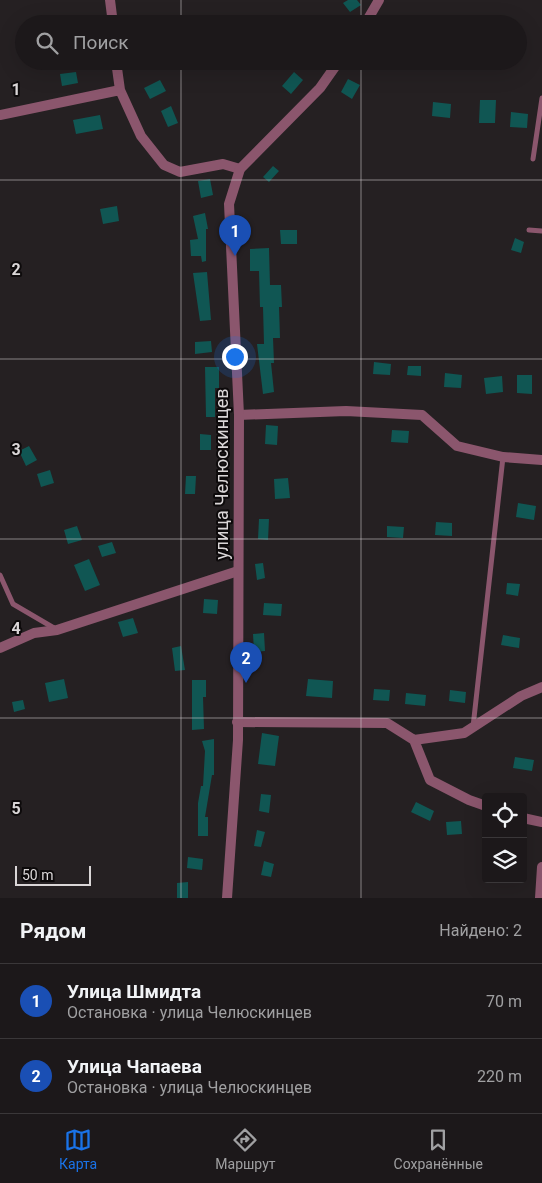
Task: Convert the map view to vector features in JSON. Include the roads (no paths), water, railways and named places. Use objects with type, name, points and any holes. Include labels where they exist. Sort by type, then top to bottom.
[{"type":"street","points":[[110,0],[112,15]]},
{"type":"street","points":[[371,15],[379,0]]},
{"type":"street","points":[[117,70],[120,90],[141,136],[164,165],[180,172],[224,164],[240,169]]},
{"type":"street","name":"улица Челюскинцев","points":[[227,898],[235,788],[237,722],[239,415],[229,204],[240,169],[320,88],[333,70]]},
{"type":"street","points":[[0,115],[120,90]]},
{"type":"street","points":[[239,415],[346,411],[422,414],[458,446],[503,457],[542,460]]},
{"type":"street","points":[[0,648],[34,634],[57,630],[238,571]]},
{"type":"street","points":[[414,740],[464,733],[521,696],[542,687]]},
{"type":"street","points":[[237,722],[387,723],[414,740],[430,780],[482,805]]},
{"type":"street","points":[[527,819],[542,822]]},
{"type":"street","points":[[540,898],[542,867]]},
{"type":"lane","points":[[533,159],[542,98]]},
{"type":"lane","points":[[529,230],[542,231]]},
{"type":"lane","points":[[473,727],[503,457]]},
{"type":"lane","points":[[0,575],[13,604],[57,630]]},
{"type":"place","name":"Улица Шмидта","points":[[235,256]]},
{"type":"place","name":"Улица Чапаева","points":[[246,683]]}]
